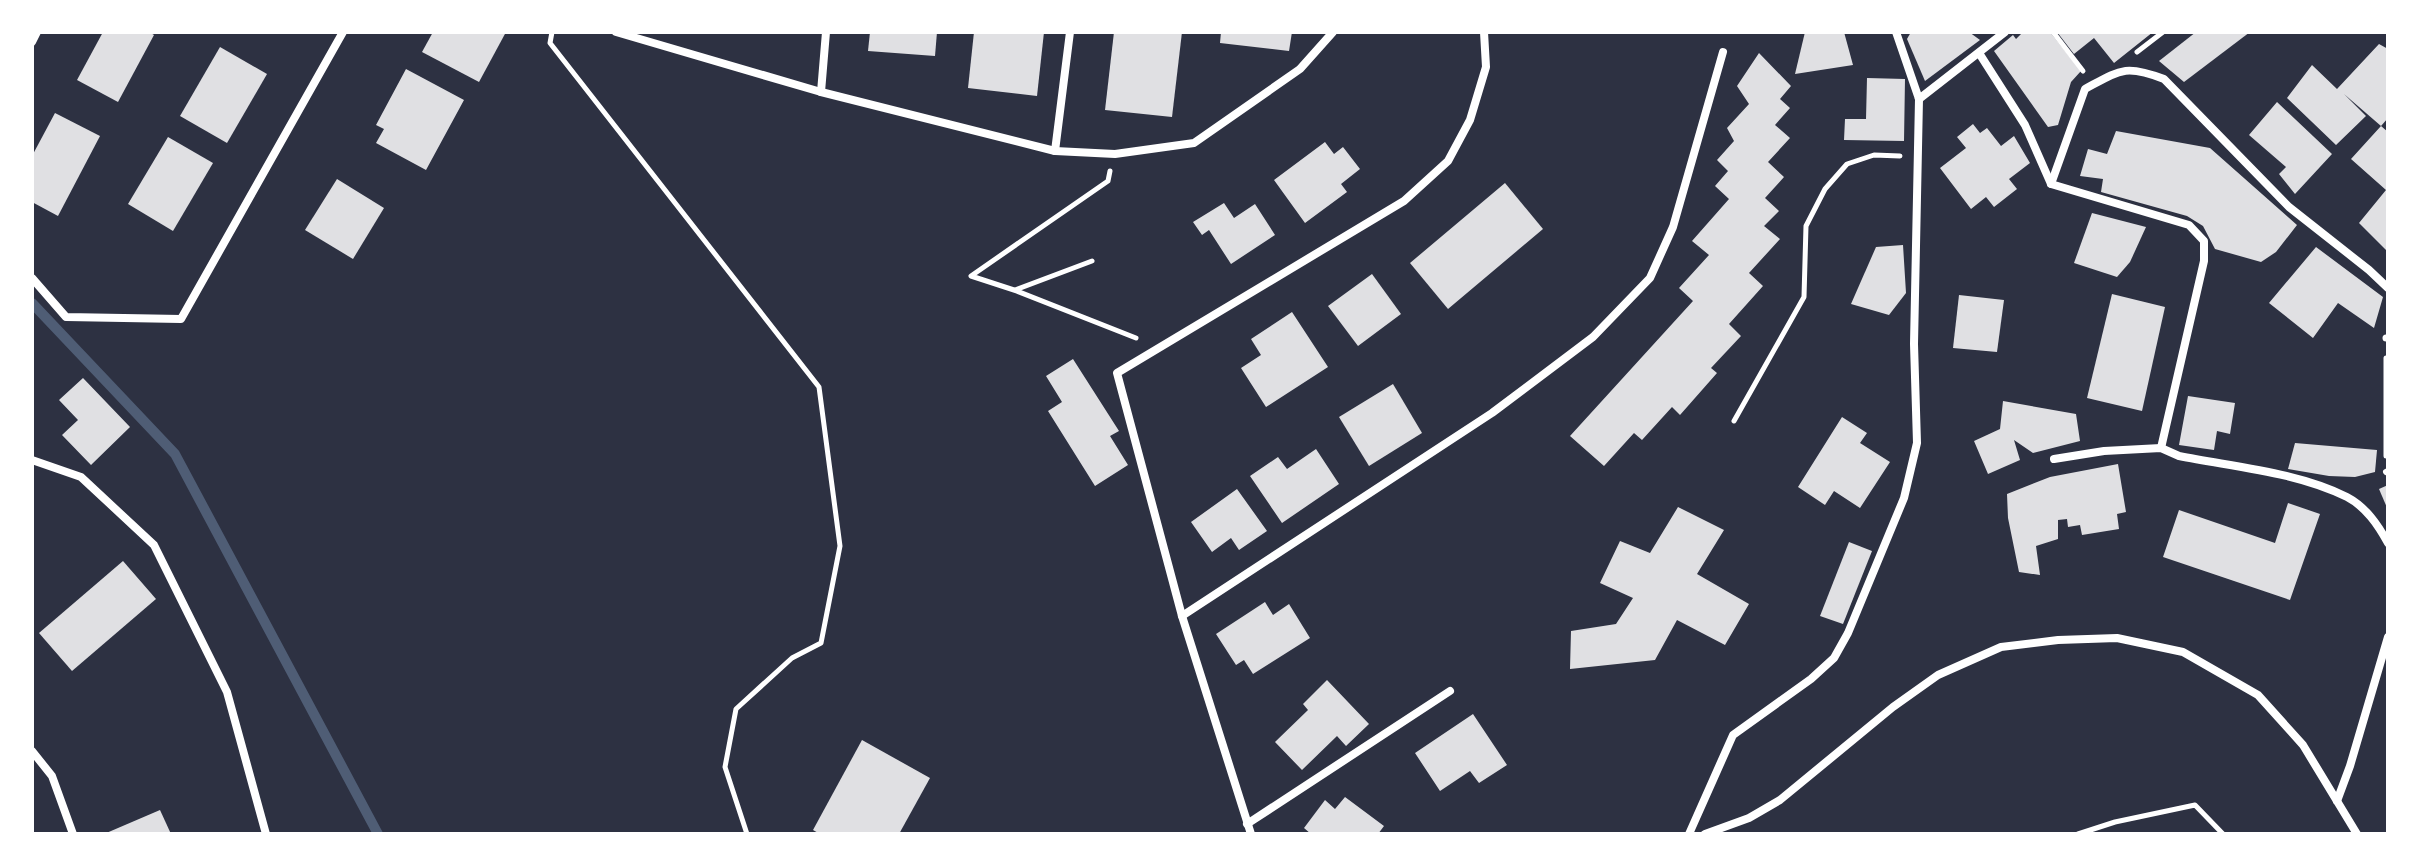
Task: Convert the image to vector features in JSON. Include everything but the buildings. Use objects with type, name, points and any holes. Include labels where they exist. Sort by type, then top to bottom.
[{"type":"street","points":[[32,42],[37,32]]},
{"type":"street","points":[[32,278],[66,317],[181,319],[343,32]]},
{"type":"street","points":[[616,32],[821,92],[1055,151],[1115,154],[1194,143],[1300,69],[1333,32]]},
{"type":"street","points":[[821,92],[826,32]]},
{"type":"street","points":[[1055,151],[1070,32]]},
{"type":"street","points":[[1251,834],[1182,616],[1117,373],[1404,201],[1448,161],[1470,120],[1486,67],[1484,32]]},
{"type":"street","points":[[1689,834],[1733,735],[1811,679],[1834,658],[1848,633],[1904,498],[1917,443],[1914,344],[1919,99],[1896,32]]},
{"type":"street","points":[[1919,99],[2005,32]]},
{"type":"street","points":[[1182,616],[1492,413],[1593,337],[1650,278],[1673,227],[1723,52]]},
{"type":"street","points":[[1979,53],[2025,125],[2051,184],[2189,225],[2204,241],[2204,261],[2161,448]]},
{"type":"street","points":[[2051,184],[2085,89],[2108,75],[2137,68],[2164,79],[2289,207],[2388,288]]},
{"type":"street","points":[[2054,459],[2104,451],[2161,448],[2179,456],[2300,480],[2350,498],[2376,521],[2388,543]]},
{"type":"street","points":[[32,460],[81,477],[154,545],[227,692],[266,834]]},
{"type":"street","points":[[2337,801],[2388,637]]},
{"type":"street","points":[[1705,834],[1749,818],[1780,800],[1893,707],[1938,675],[2001,647],[2058,640],[2117,638],[2183,652],[2258,695],[2303,745],[2357,834]]},
{"type":"street","points":[[1247,824],[1450,691]]},
{"type":"street","points":[[32,751],[52,776],[73,834]]},
{"type":"path","points":[[552,32],[550,43],[819,387],[840,546],[821,643],[792,658],[736,709],[725,767],[747,834]]},
{"type":"path","points":[[2053,32],[2094,84]]},
{"type":"path","points":[[1115,154],[1108,181],[971,276],[1160,347]]},
{"type":"path","points":[[1734,421],[1804,297],[1806,226],[1825,189],[1847,164],[1874,155],[1918,157]]},
{"type":"path","points":[[1014,290],[1092,261]]},
{"type":"path","points":[[2387,338],[2387,472]]},
{"type":"path","points":[[2078,834],[2115,822],[2195,805],[2223,834]]},
{"type":"waterway","points":[[32,303],[175,454],[378,834]]}]
